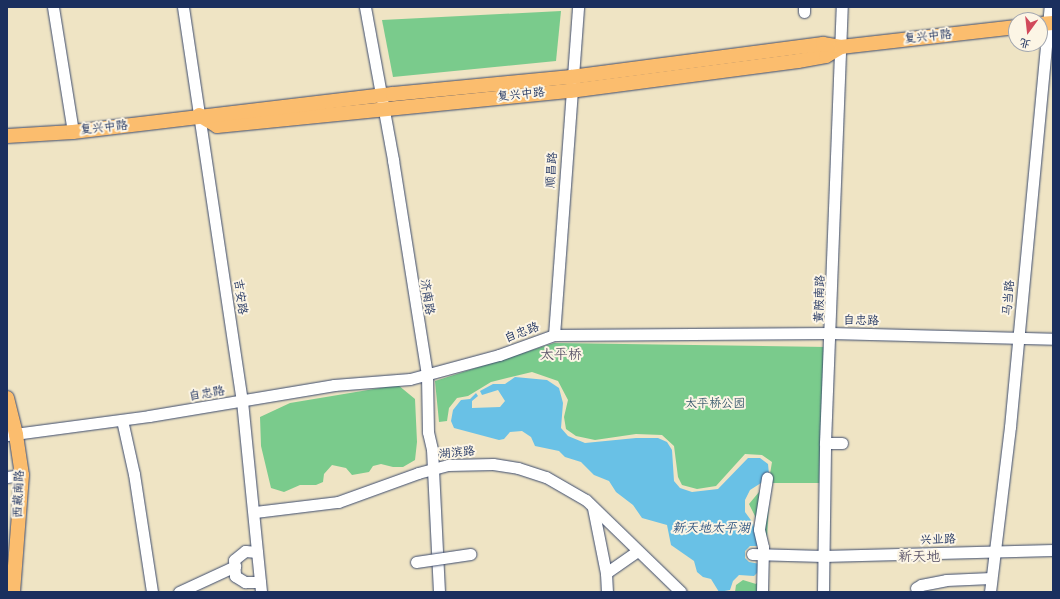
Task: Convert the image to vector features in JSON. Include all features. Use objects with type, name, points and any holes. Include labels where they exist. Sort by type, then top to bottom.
[{"type":"main road","name":"复兴中路","points":[[7,136],[73,132],[200,115],[217,126],[382,102],[798,61],[826,56],[841,47],[1008,28]]},
{"type":"main road","name":"西藏南路","points":[[7,398],[12,435],[22,475],[12,592]]},
{"type":"street","points":[[53,7],[73,132]]},
{"type":"street","name":"吉安路","points":[[183,7],[242,401],[255,512],[260,587]]},
{"type":"street","name":"济南路","points":[[365,7],[427,375],[428,432],[433,468],[439,592]]},
{"type":"street","name":"顺昌路","points":[[554,336],[571,84],[578,7]]},
{"type":"street","name":"黄陂南路","points":[[823,592],[826,443],[842,7]]},
{"type":"street","name":"马当路","points":[[1048,18],[1050,7]]},
{"type":"street","name":"马当路","points":[[990,592],[1018,338],[1044,52]]},
{"type":"street","name":"自忠路","points":[[12,435],[122,420],[334,385],[427,375],[499,355],[554,336],[831,333],[1053,339]]},
{"type":"street","points":[[122,420],[134,474],[152,592]]},
{"type":"street","points":[[826,443],[842,443]]},
{"type":"street","name":"湖滨路","points":[[255,512],[338,502],[433,468],[478,464],[518,468],[546,477],[586,500],[681,592]]},
{"type":"street","points":[[7,478],[22,475]]},
{"type":"street","points":[[762,592],[757,554],[759,529],[768,478]]},
{"type":"street","points":[[593,508],[606,573],[607,592]]},
{"type":"street","name":"兴业路","points":[[757,554],[823,556],[1053,550]]},
{"type":"street","points":[[257,552],[245,551],[234,560],[235,576],[245,582],[260,587]]},
{"type":"street","points":[[606,573],[638,551]]},
{"type":"street","points":[[416,562],[470,554]]},
{"type":"street","points":[[179,592],[235,566]]},
{"type":"street","points":[[916,588],[921,585],[946,580],[991,578]]},
{"type":"green space","points":[[561,11],[556,61],[393,77],[382,20]]},
{"type":"green space","name":"太平桥公园","points":[[554,343],[827,347],[823,483],[770,483],[764,592],[735,592],[736,585],[743,580],[756,584],[764,574],[756,518],[749,504],[769,480],[772,462],[762,455],[745,454],[716,486],[697,489],[682,485],[678,477],[674,446],[662,435],[636,434],[595,440],[576,436],[566,429],[564,417],[568,400],[558,381],[532,372],[491,382],[468,396],[457,398],[449,408],[447,421],[439,422],[435,381]]},
{"type":"green space","points":[[398,385],[415,399],[417,442],[415,460],[403,467],[393,467],[381,464],[373,466],[369,472],[352,475],[346,468],[332,465],[324,474],[323,482],[316,485],[300,485],[284,492],[271,488],[261,446],[260,417],[290,403]]},
{"type":"water","name":"新天地太平湖","points":[[515,377],[547,380],[559,388],[563,403],[561,428],[568,436],[585,443],[636,438],[658,438],[667,442],[672,450],[674,481],[680,488],[692,492],[718,489],[748,458],[760,458],[768,464],[769,474],[761,483],[750,490],[745,500],[745,512],[753,523],[758,546],[750,546],[745,551],[745,558],[749,562],[760,564],[758,572],[754,576],[739,575],[733,581],[730,590],[719,592],[711,579],[703,577],[697,572],[694,561],[671,545],[667,525],[642,518],[633,505],[616,492],[609,481],[594,475],[581,462],[565,457],[559,451],[535,446],[531,437],[522,431],[510,432],[504,439],[499,440],[454,428],[451,421],[453,410],[461,400],[470,399],[476,393],[478,396],[472,401],[472,408],[500,407],[505,401],[498,390],[482,395],[480,391],[493,384],[505,384]]},
{"type":"district","name":"太平桥","points":[[561,355]]},
{"type":"district","name":"新天地","points":[[919,557]]}]
